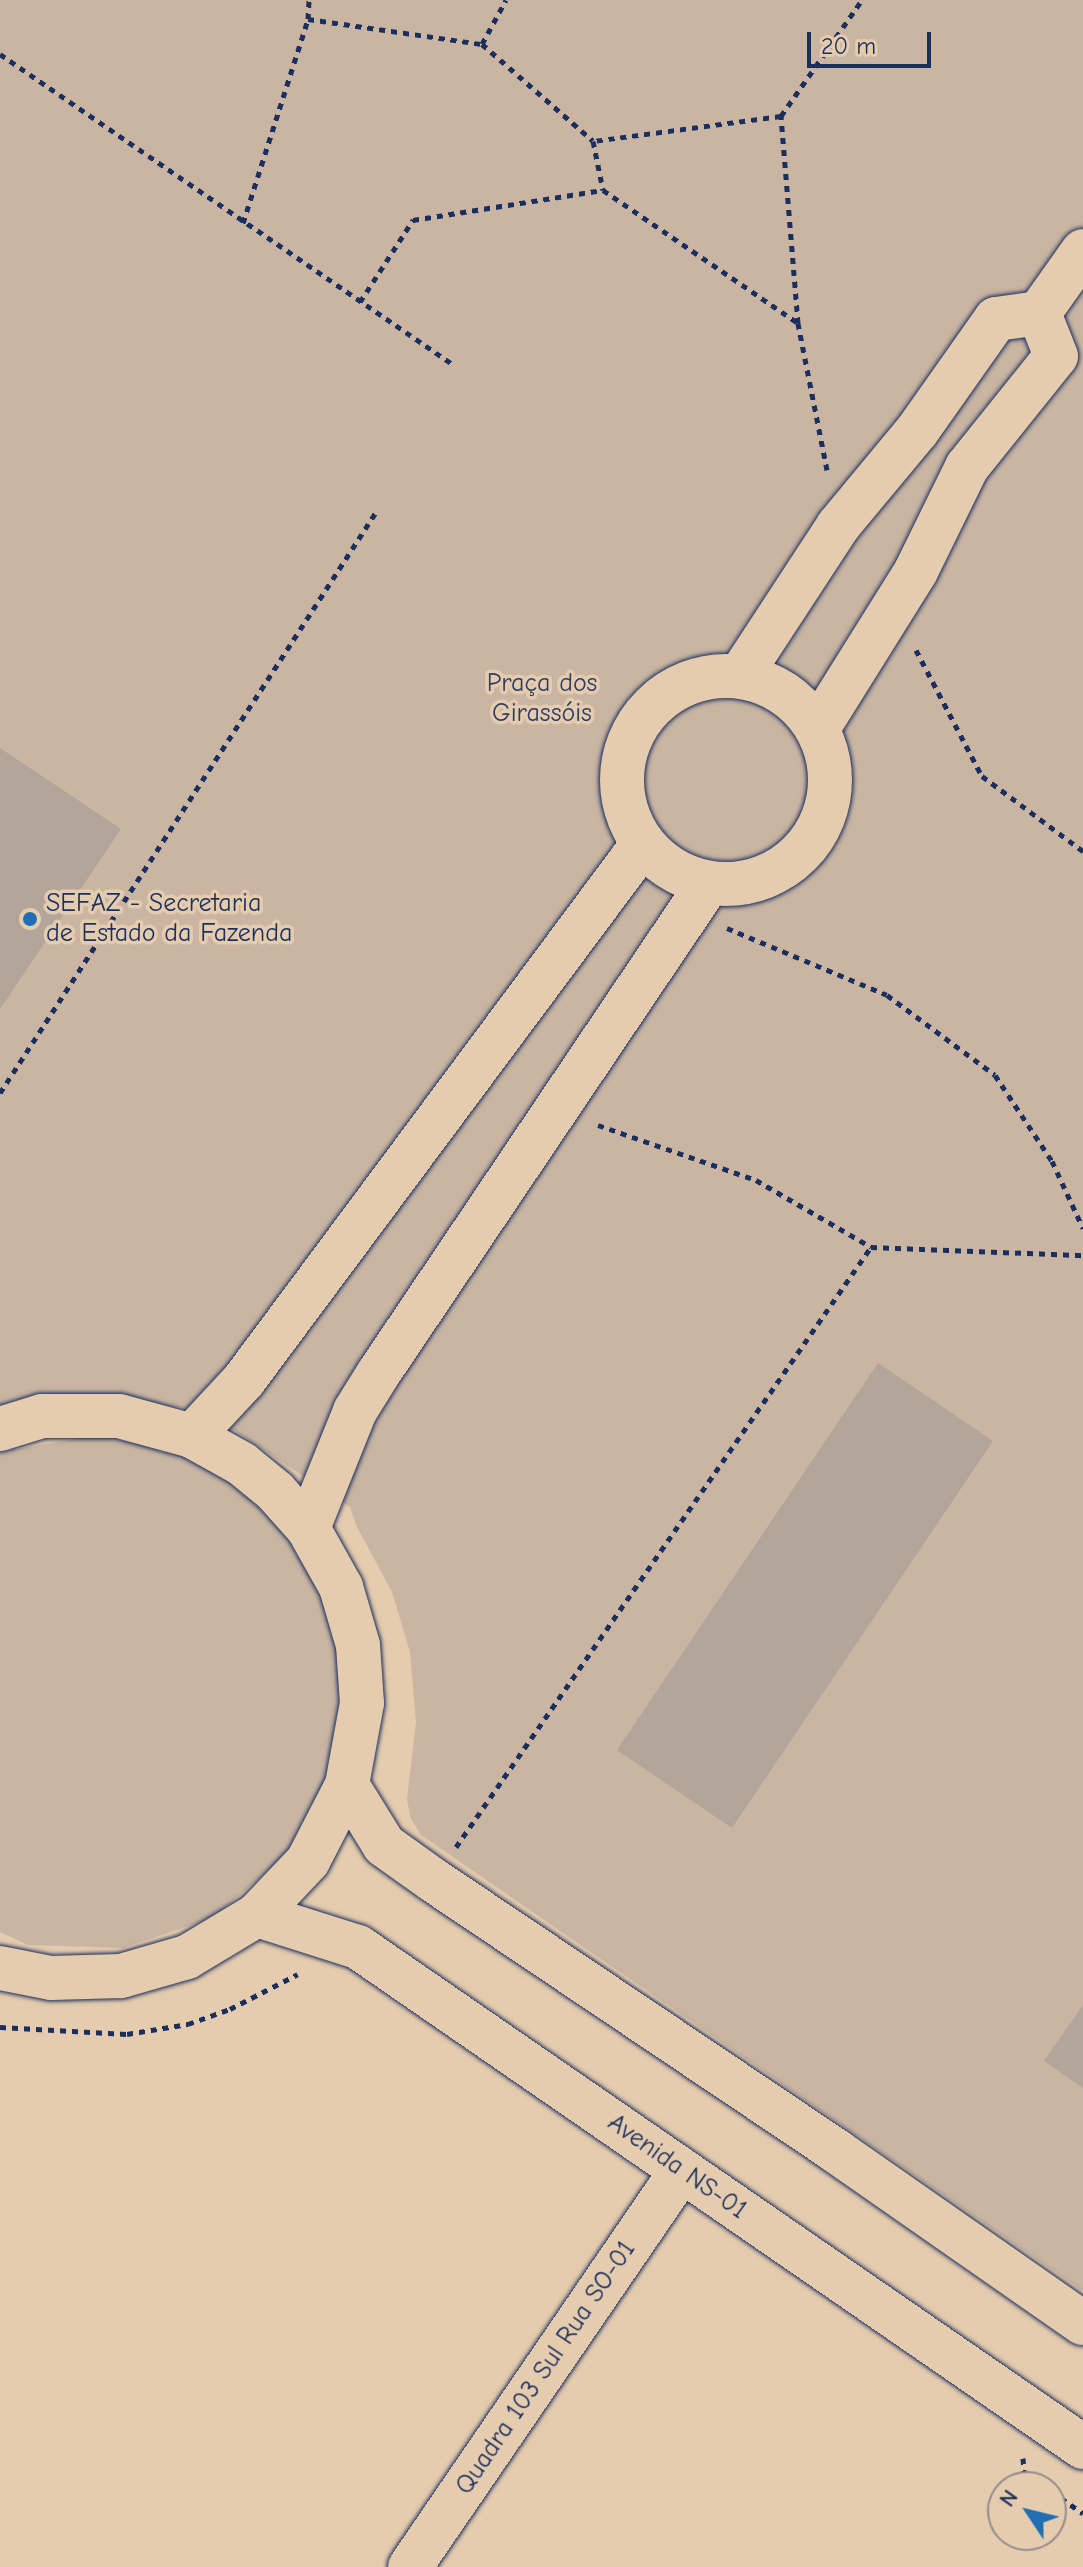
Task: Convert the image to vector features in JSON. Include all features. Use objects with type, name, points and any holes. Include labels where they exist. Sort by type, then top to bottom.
[{"type":"main road","points":[[740,676],[838,526],[917,431],[996,319],[1039,313],[1083,251]]},
{"type":"main road","points":[[818,728],[916,571],[967,467],[1056,356],[1039,313]]},
{"type":"main road","points":[[308,1528],[355,1411],[698,898],[774,874],[800,854],[820,826],[830,794],[829,760],[818,728],[798,703],[771,685],[740,676],[703,678],[668,693],[641,719],[625,749],[620,782],[626,815],[642,845],[660,863],[682,877],[698,898]]},
{"type":"main road","points":[[192,1436],[244,1380],[642,845]]},
{"type":"main road","points":[[0,1429],[42,1416],[119,1416],[192,1436],[242,1464],[275,1491],[308,1528],[341,1587],[358,1645],[362,1703],[347,1785],[308,1861],[257,1915],[187,1957],[121,1976],[51,1978],[0,1968]]},
{"type":"main road","points":[[347,1785],[384,1845],[1083,2323]]},
{"type":"main road","name":"Avenida NS-01","points":[[257,1915],[358,1947],[1083,2447]]},
{"type":"main road","name":"Quadra 103 Sul Rua SO-01","points":[[410,2567],[682,2170]]},
{"type":"path","points":[[243,223],[308,19],[309,0]]},
{"type":"path","points":[[482,44],[506,0]]},
{"type":"path","points":[[838,526],[798,323],[781,116],[862,0]]},
{"type":"path","points":[[308,19],[482,44],[593,141],[603,190]]},
{"type":"path","points":[[0,54],[451,363]]},
{"type":"path","points":[[593,141],[781,116]]},
{"type":"path","points":[[360,302],[413,220],[603,190],[798,323]]},
{"type":"path","points":[[0,1093],[376,512]]},
{"type":"path","points":[[894,607],[982,776],[1083,851]]},
{"type":"path","points":[[698,898],[887,995],[995,1075],[1052,1161],[1083,1228]]},
{"type":"path","points":[[556,1110],[756,1180],[871,1247],[1083,1255]]},
{"type":"path","points":[[433,1880],[871,1247]]},
{"type":"path","points":[[0,2027],[127,2034],[188,2024],[230,2009],[304,1973]]},
{"type":"green space","name":"Praça dos Girassóis","points":[[0,0],[1083,0],[1083,2291],[421,1835],[411,1819],[407,1800],[416,1722],[410,1652],[392,1592],[356,1525],[350,1507],[202,1409],[159,1405],[0,1417]]},
{"type":"green space","points":[[99,1435],[191,1456],[269,1509],[323,1587],[344,1679],[332,1773],[285,1856],[212,1918],[123,1948],[28,1945],[0,1932],[0,1452]]},
{"type":"building","name":"SEFAZ - Secretaria de Estado da Fazenda","points":[[0,748],[121,829],[0,1009]]},
{"type":"building","points":[[878,1363],[993,1441],[732,1828],[617,1750]]},
{"type":"building","points":[[1083,2005],[1083,2088],[1044,2061]]},
{"type":"place","name":"SEFAZ - Secretaria de Estado da Fazenda","points":[[30,919]]}]
